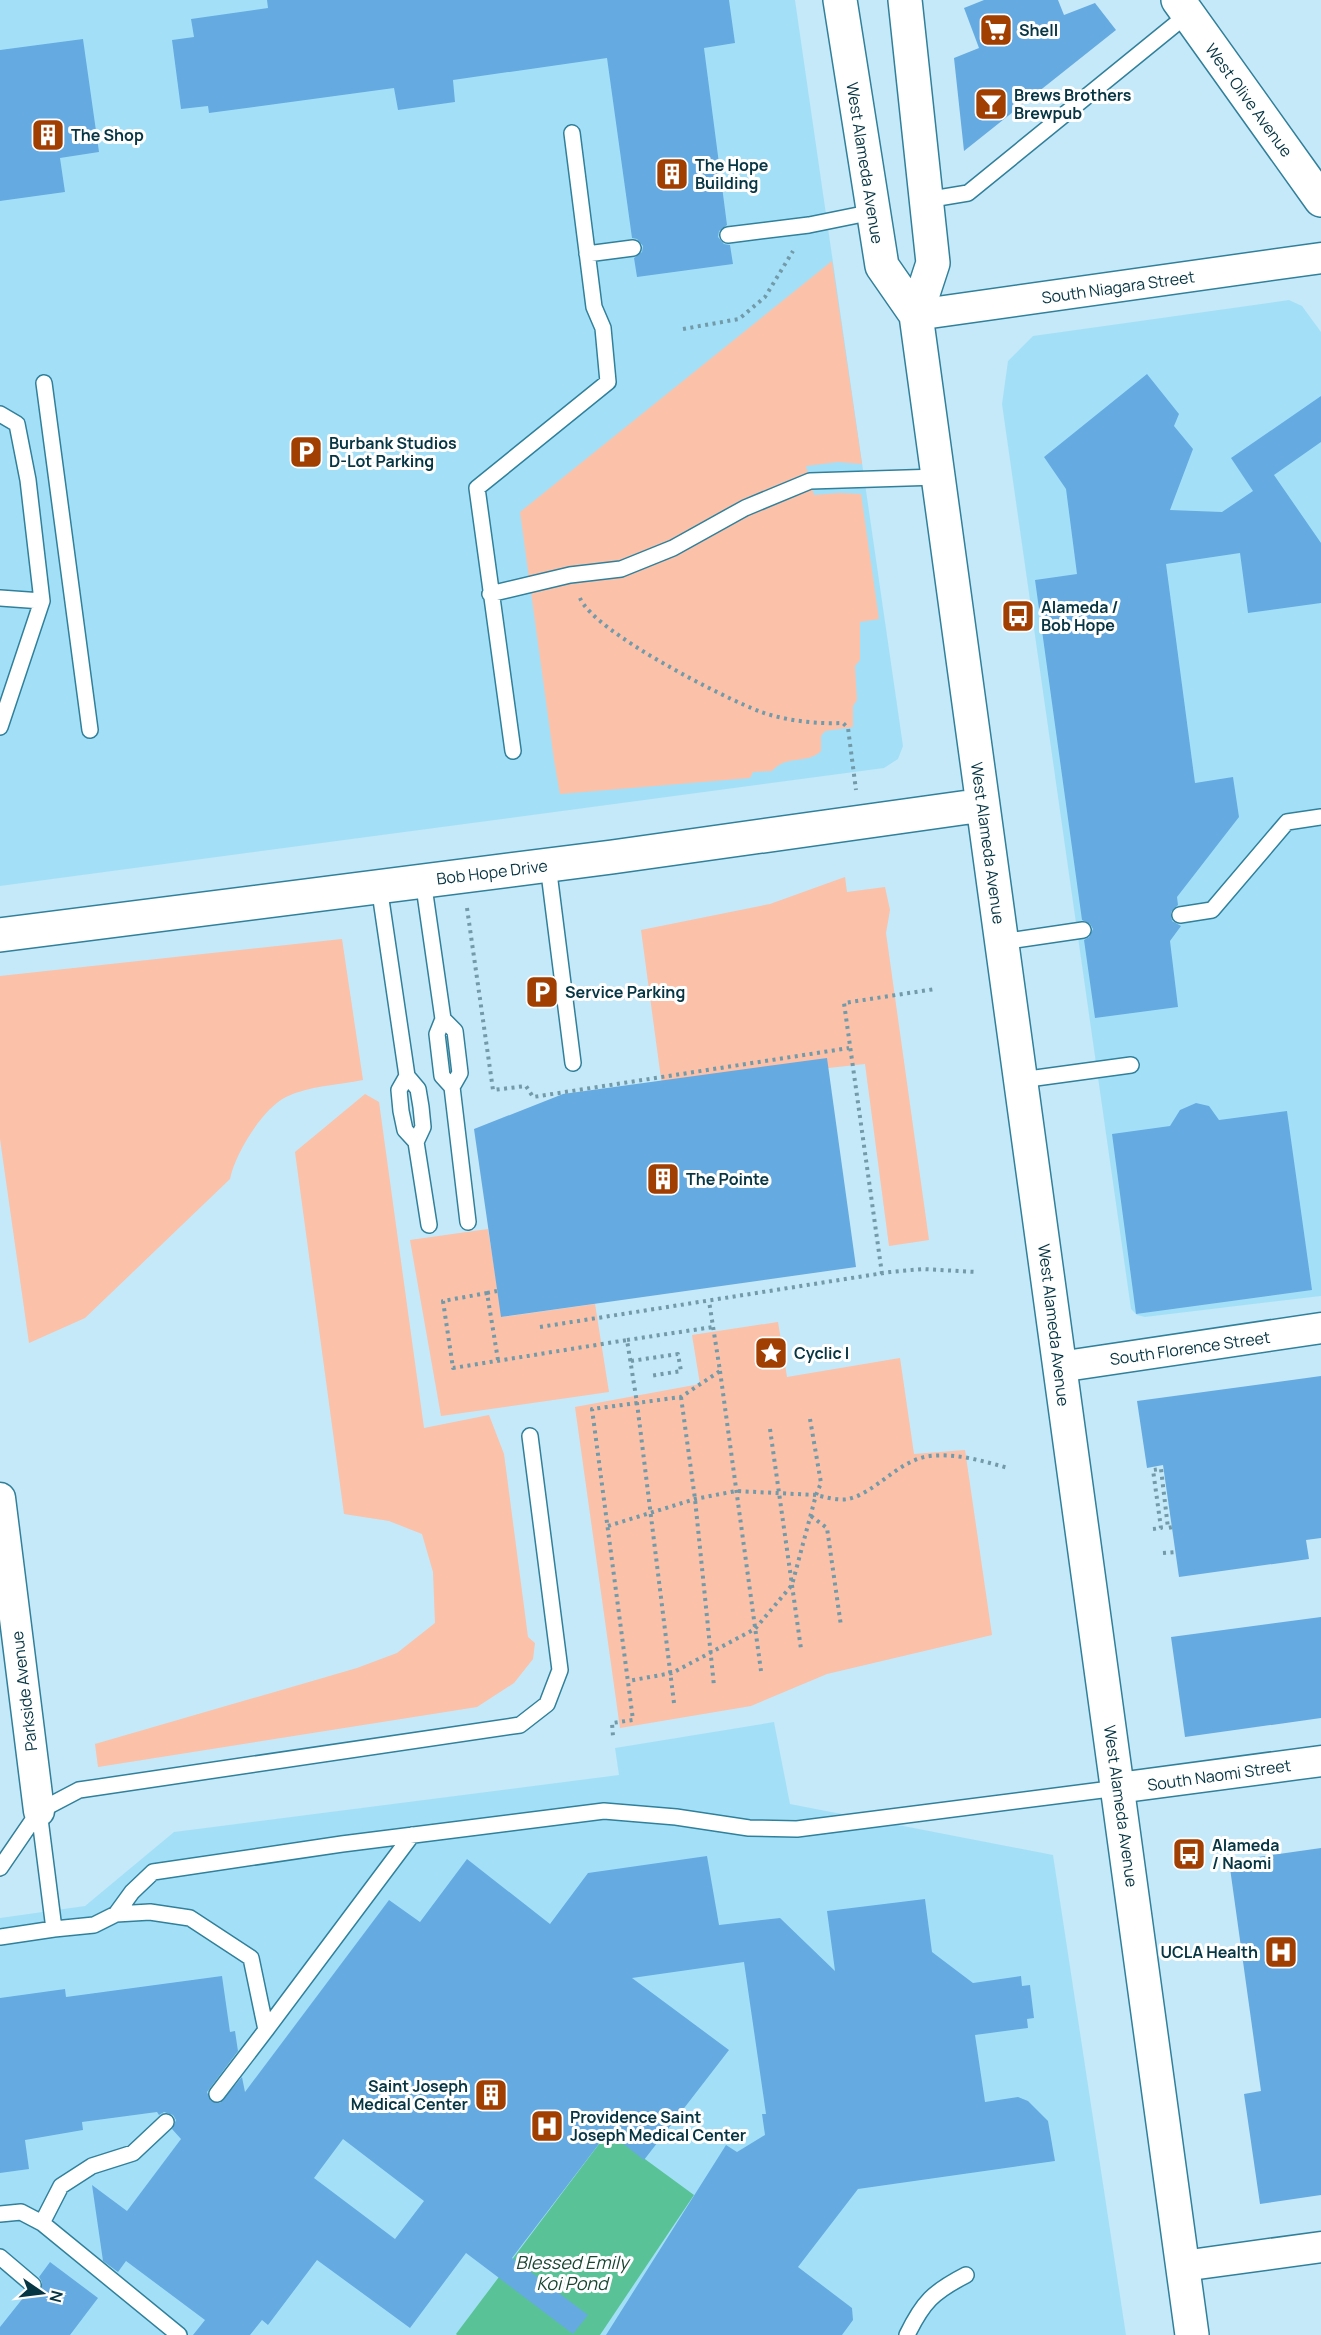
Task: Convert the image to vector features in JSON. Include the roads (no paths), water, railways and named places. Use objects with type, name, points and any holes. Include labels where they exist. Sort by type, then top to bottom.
[{"type":"main road","name":"West Alameda Avenue","points":[[840,0],[882,266],[916,315]]},
{"type":"main road","name":"West Alameda Avenue","points":[[883,0],[909,43]]},
{"type":"main road","name":"West Alameda Avenue","points":[[905,0],[933,263],[916,315],[1192,2335]]},
{"type":"main road","name":"West Olive Avenue","points":[[1183,7],[1321,200]]},
{"type":"main road","name":"Bob Hope Drive","points":[[0,935],[548,865],[982,805]]},
{"type":"street","name":"South Niagara Street","points":[[916,315],[1321,258]]},
{"type":"street","name":"South Florence Street","points":[[1059,1367],[1321,1328]]},
{"type":"street","name":"Parkside Avenue","points":[[0,1498],[39,1811]]},
{"type":"street","name":"South Naomi Street","points":[[1118,1788],[1321,1761]]},
{"type":"street","points":[[1183,2266],[1321,2247]]},
{"type":"lane","points":[[926,200],[968,193],[1183,7]]},
{"type":"lane","points":[[513,751],[477,488],[608,382],[603,328],[594,307],[573,133]]},
{"type":"lane","points":[[728,235],[809,225],[873,212]]},
{"type":"lane","points":[[588,254],[633,248]]},
{"type":"lane","points":[[44,383],[90,730]]},
{"type":"lane","points":[[0,414],[17,424],[28,480],[42,601],[0,727]]},
{"type":"lane","points":[[490,594],[570,575],[621,569],[673,548],[745,508],[810,481],[938,477]]},
{"type":"lane","points":[[0,598],[42,601]]},
{"type":"lane","points":[[1180,915],[1212,910],[1287,822],[1321,817]]},
{"type":"lane","points":[[548,865],[573,1063]]},
{"type":"lane","points":[[423,880],[443,1019],[437,1034],[442,1076],[452,1087],[468,1222]]},
{"type":"lane","points":[[379,886],[407,1077],[399,1090],[401,1111],[405,1130],[416,1142],[429,1225]]},
{"type":"lane","points":[[1002,942],[1083,930]]},
{"type":"lane","points":[[1022,1080],[1131,1065]]},
{"type":"lane","points":[[0,1868],[39,1811],[79,1790],[520,1725],[547,1704],[560,1670],[530,1436]]},
{"type":"lane","points":[[116,1914],[132,1892],[153,1872],[412,1835],[604,1811],[676,1817],[748,1828],[797,1829],[1118,1788]]},
{"type":"lane","points":[[39,1811],[54,1929]]},
{"type":"lane","points":[[218,2094],[412,1835]]},
{"type":"lane","points":[[0,1937],[94,1924],[116,1914],[150,1912],[190,1918],[251,1958],[266,2030]]},
{"type":"lane","points":[[42,2223],[61,2186],[92,2166],[134,2153],[166,2122]]},
{"type":"lane","points":[[0,2214],[21,2212],[42,2223],[178,2335]]},
{"type":"lane","points":[[0,2258],[33,2285]]},
{"type":"lane","points":[[907,2335],[918,2313],[940,2288],[966,2275]]},
{"type":"water","name":"Blessed Emily Koi Pond","points":[[608,2132],[694,2195],[600,2335],[457,2335],[456,2334]]},
{"type":"place","name":"Shell","points":[[996,30]]},
{"type":"place","name":"Brews Brothers Brewpub","points":[[991,104]]},
{"type":"place","name":"The Shop","points":[[48,135]]},
{"type":"place","name":"The Hope Building","points":[[672,174]]},
{"type":"place","name":"Burbank Studios D-Lot Parking","points":[[306,452]]},
{"type":"place","name":"Alameda / Bob Hope","points":[[1018,616]]},
{"type":"place","name":"Service Parking","points":[[542,992]]},
{"type":"place","name":"The Pointe","points":[[663,1179]]},
{"type":"place","name":"Cyclic I","points":[[771,1353]]},
{"type":"place","name":"Alameda / Naomi","points":[[1189,1854]]},
{"type":"place","name":"UCLA Health","points":[[1281,1952]]},
{"type":"place","name":"Saint Joseph Medical Center","points":[[491,2095]]},
{"type":"place","name":"Providence Saint Joseph Medical Center","points":[[547,2126]]}]
